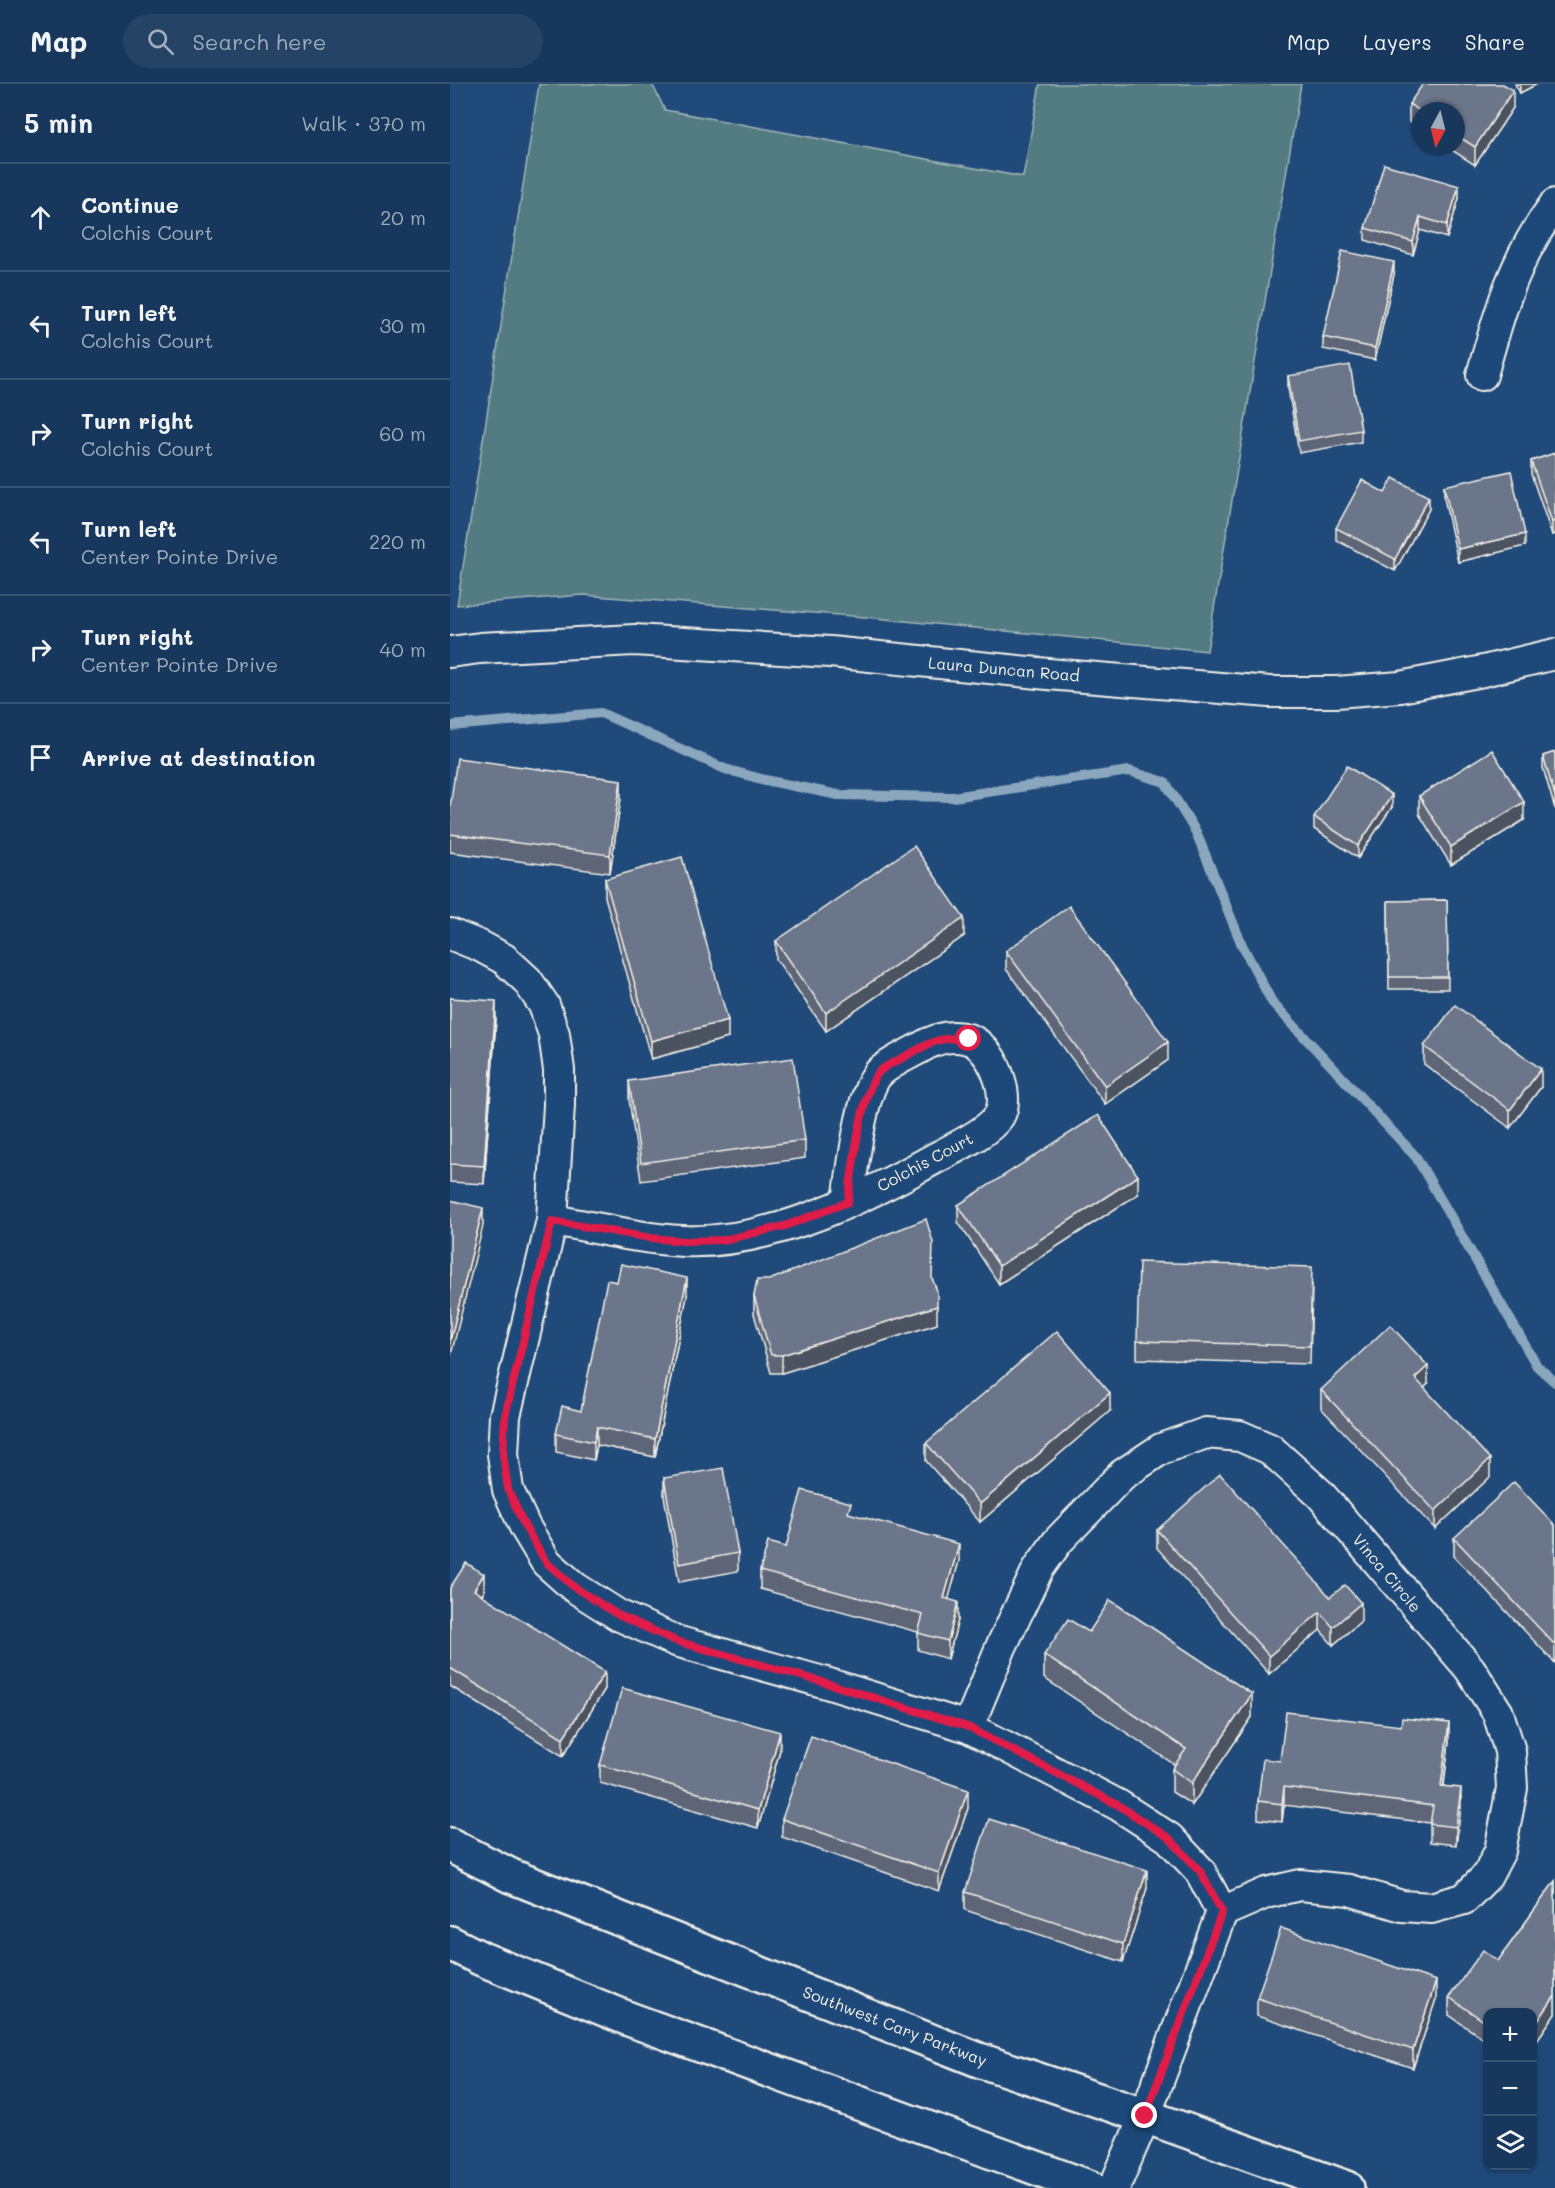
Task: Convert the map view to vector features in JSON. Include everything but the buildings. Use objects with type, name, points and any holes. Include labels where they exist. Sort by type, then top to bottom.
[{"type":"main road","name":"Southwest Cary Parkway","points":[[450,1845],[512,1876],[979,2060],[1347,2188]]},
{"type":"main road","points":[[450,1943],[482,1959],[629,2019],[1091,2188]]},
{"type":"street","points":[[1482,375],[1502,301],[1528,244],[1555,204]]},
{"type":"street","name":"Laura Duncan Road","points":[[450,652],[480,648],[634,640],[830,652],[1048,674],[1270,692],[1336,692],[1400,687],[1555,654]]},
{"type":"street","points":[[450,934],[504,959],[527,980],[544,1005],[554,1034],[559,1070],[559,1105],[552,1221],[505,1416],[503,1454],[508,1490],[525,1527],[546,1562],[574,1587],[618,1615],[676,1641],[823,1682],[968,1727],[1118,1805],[1169,1838],[1200,1871],[1222,1912],[1145,2116],[1114,2188]]},
{"type":"street","name":"Colchis Court","points":[[552,1221],[651,1238],[684,1241],[724,1240],[785,1226],[848,1202],[910,1172],[980,1133],[999,1115],[1004,1097],[999,1074],[988,1055],[969,1039],[948,1037],[932,1041],[879,1072],[863,1110],[848,1202]]},
{"type":"street","name":"Vinca Circle","points":[[968,1727],[1001,1647],[1038,1569],[1058,1541],[1122,1475],[1161,1449],[1206,1433],[1240,1436],[1270,1449],[1320,1494],[1470,1669],[1498,1713],[1510,1750],[1512,1788],[1500,1851],[1487,1876],[1464,1899],[1431,1908],[1401,1906],[1349,1890],[1300,1885],[1266,1893],[1222,1912]]},
{"type":"green space","points":[[539,84],[652,84],[665,110],[1023,177],[1040,84],[1301,84],[1207,651],[865,617],[583,595],[457,605]]},
{"type":"waterway","points":[[450,726],[601,713],[725,769],[838,795],[953,797],[1129,771],[1165,782],[1196,832],[1242,945],[1272,1002],[1416,1157],[1537,1366],[1555,1382]]},
{"type":"route","points":[[969,1039],[948,1037],[932,1041],[879,1072],[866,1099],[860,1122],[848,1202],[785,1226],[724,1240],[684,1241],[651,1238],[552,1221],[505,1416],[503,1454],[508,1490],[525,1527],[546,1562],[574,1587],[618,1615],[676,1641],[823,1682],[968,1727],[1118,1805],[1169,1838],[1200,1871],[1222,1912],[1145,2116]]}]
